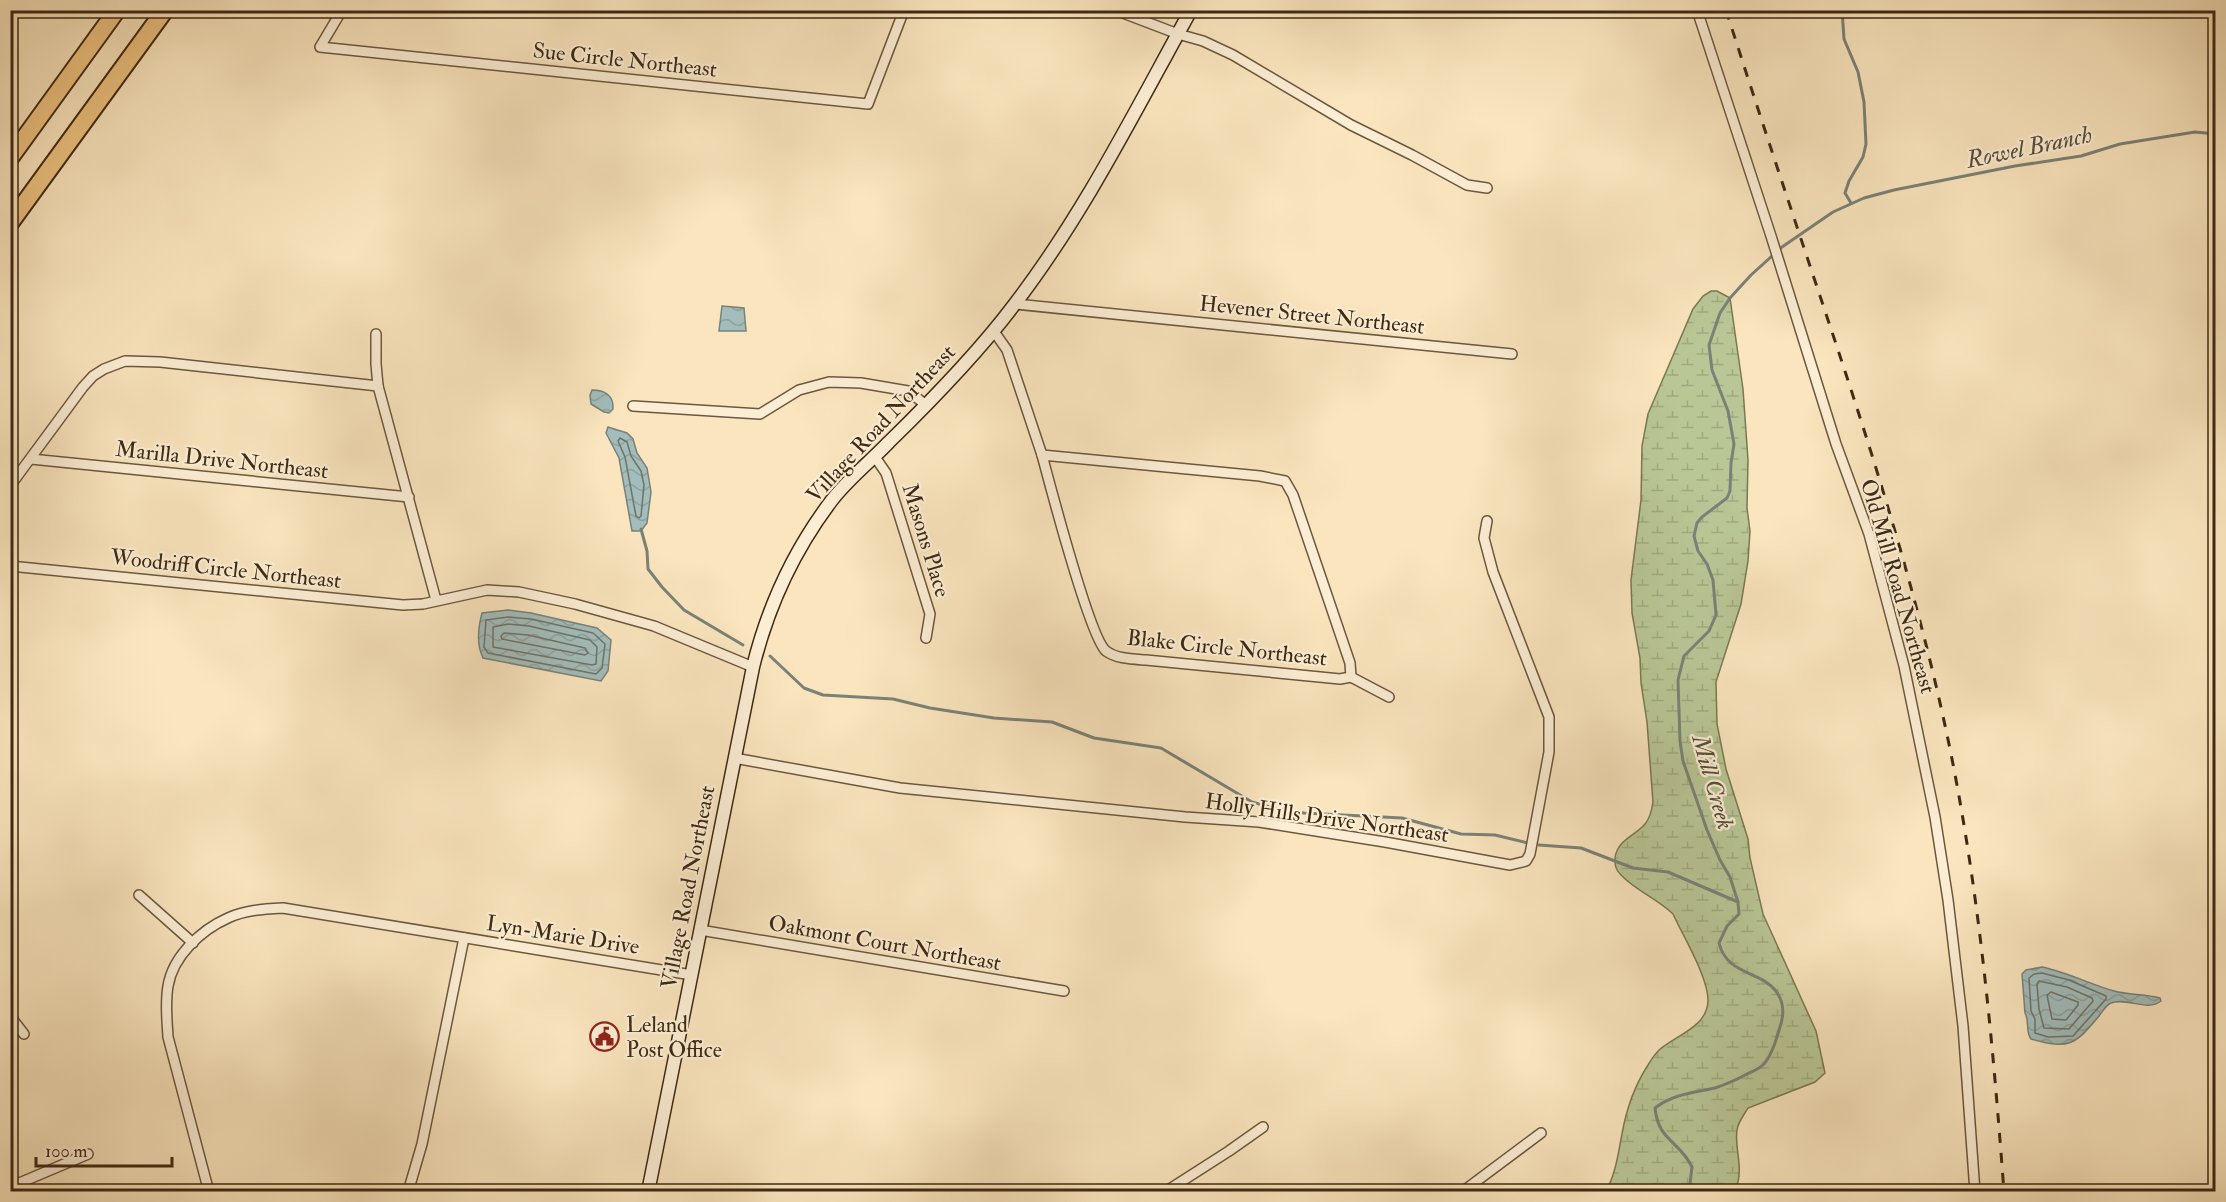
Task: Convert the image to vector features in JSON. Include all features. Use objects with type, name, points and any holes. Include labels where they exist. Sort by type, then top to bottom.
[{"type":"highway","points":[[10,158],[117,10]]},
{"type":"highway","points":[[10,223],[165,10]]},
{"type":"main road","name":"Village Road Northeast","points":[[648,1191],[753,667],[759,641],[788,569],[833,499],[926,405],[993,330],[1049,260],[1093,188],[1191,10]]},
{"type":"street","name":"Sue Circle Northeast","points":[[342,10],[320,47],[868,104],[904,10]]},
{"type":"street","points":[[1115,10],[1203,41],[1233,55],[1351,125],[1412,155],[1467,186],[1487,188]]},
{"type":"street","name":"Old Mill Road Northeast","points":[[1697,10],[1836,444],[1869,534],[1893,620],[1919,732],[1948,900],[1963,1026],[1975,1191]]},
{"type":"street","name":"Hevener Street Northeast","points":[[1015,304],[1512,354]]},
{"type":"street","name":"Blake Circle Northeast","points":[[993,330],[1007,350],[1042,455],[1090,618],[1104,650],[1118,657],[1340,679],[1350,677],[1350,663],[1293,495],[1285,481],[1260,476],[1042,455]]},
{"type":"street","points":[[376,334],[375,364],[378,386],[436,600]]},
{"type":"street","points":[[10,486],[83,387],[104,369],[125,361],[160,362],[378,386]]},
{"type":"street","points":[[633,406],[760,414],[799,390],[829,382],[861,383],[908,391],[926,405]]},
{"type":"street","name":"Masons Place","points":[[875,457],[886,473],[930,614],[926,638]]},
{"type":"street","name":"Marilla Drive Northeast","points":[[31,459],[409,497]]},
{"type":"street","name":"Holly Hills Drive Northeast","points":[[734,758],[900,788],[1185,817],[1259,822],[1510,865],[1526,861],[1530,854],[1549,752],[1549,717],[1493,572],[1484,538],[1487,521]]},
{"type":"street","name":"Woodriff Circle Northeast","points":[[10,566],[403,605],[487,590],[508,590],[666,630],[753,667]]},
{"type":"street","points":[[1350,677],[1389,697]]},
{"type":"street","points":[[139,894],[193,943]]},
{"type":"street","name":"Lyn-Marie Drive","points":[[209,1191],[177,1076],[168,1037],[166,1011],[168,984],[176,963],[193,943],[228,918],[258,909],[274,908],[692,975]]},
{"type":"street","name":"Oakmont Court Northeast","points":[[700,930],[1064,991]]},
{"type":"street","points":[[408,1191],[422,1144],[464,938]]},
{"type":"street","points":[[10,1016],[24,1034]]},
{"type":"street","points":[[1165,1191],[1263,1127]]},
{"type":"street","points":[[1462,1191],[1541,1133]]},
{"type":"street","points":[[10,1187],[88,1154]]},
{"type":"green space","points":[[1711,291],[1717,291],[1730,298],[1743,389],[1748,460],[1747,508],[1750,531],[1741,604],[1716,682],[1717,724],[1726,769],[1748,839],[1763,914],[1816,1031],[1825,1073],[1815,1082],[1748,1108],[1737,1130],[1739,1175],[1735,1191],[1606,1191],[1618,1156],[1629,1107],[1643,1073],[1659,1050],[1690,1030],[1703,1017],[1707,1009],[1707,991],[1700,968],[1673,914],[1621,875],[1616,867],[1615,858],[1623,842],[1647,822],[1653,802],[1640,658],[1632,613],[1631,580],[1641,500],[1642,446],[1648,414],[1693,309],[1703,296]]},
{"type":"water","points":[[722,306],[744,308],[746,331],[719,331]]},
{"type":"water","points":[[592,390],[604,392],[610,397],[613,409],[609,413],[591,404]]},
{"type":"water","points":[[608,427],[627,433],[633,439],[637,453],[647,468],[651,492],[647,523],[641,531],[632,531],[619,458],[606,433]]},
{"type":"water","points":[[508,610],[597,628],[611,640],[608,671],[601,681],[483,658],[478,636],[482,613]]},
{"type":"water","points":[[2042,967],[2114,991],[2160,998],[2161,1001],[2150,1005],[2111,1003],[2084,1033],[2070,1043],[2054,1044],[2031,1039],[2025,1013],[2022,974],[2026,970]]},
{"type":"waterway","points":[[1842,10],[1844,39],[1858,72],[1864,102],[1866,144],[1863,157],[1845,193],[1851,203]]},
{"type":"waterway","name":"Mill Creek","points":[[1689,1192],[1692,1167],[1682,1151],[1660,1127],[1655,1108],[1676,1097],[1724,1085],[1761,1067],[1773,1048],[1783,1015],[1781,1000],[1776,991],[1761,979],[1736,967],[1723,953],[1719,943],[1727,926],[1739,914],[1738,902],[1730,877],[1707,830],[1683,761],[1680,741],[1678,680],[1684,656],[1709,631],[1716,615],[1713,580],[1707,564],[1698,551],[1694,536],[1697,523],[1727,498],[1730,491],[1734,444],[1728,411],[1712,370],[1709,345],[1720,313],[1751,275],[1782,247],[1833,212],[1864,198],[2015,166],[2081,156],[2120,144],[2195,132],[2216,134]]},
{"type":"waterway","points":[[641,529],[647,551],[648,569],[662,587],[684,610],[743,645]]},
{"type":"waterway","points":[[770,656],[804,688],[823,695],[893,699],[930,708],[994,718],[1052,722],[1094,738],[1161,748],[1252,802],[1277,809],[1304,813],[1402,818],[1461,834],[1495,835],[1528,843]]},
{"type":"waterway","points":[[1539,845],[1581,848],[1633,868],[1668,872],[1738,902]]},
{"type":"railway","points":[[1726,10],[1892,520],[1938,695],[1961,808],[1978,918],[2004,1192]]},
{"type":"place","name":"Leland Post Office","points":[[605,1037]]},
{"type":"water label","name":"Rowel Branch","points":[[2029,147]]}]
